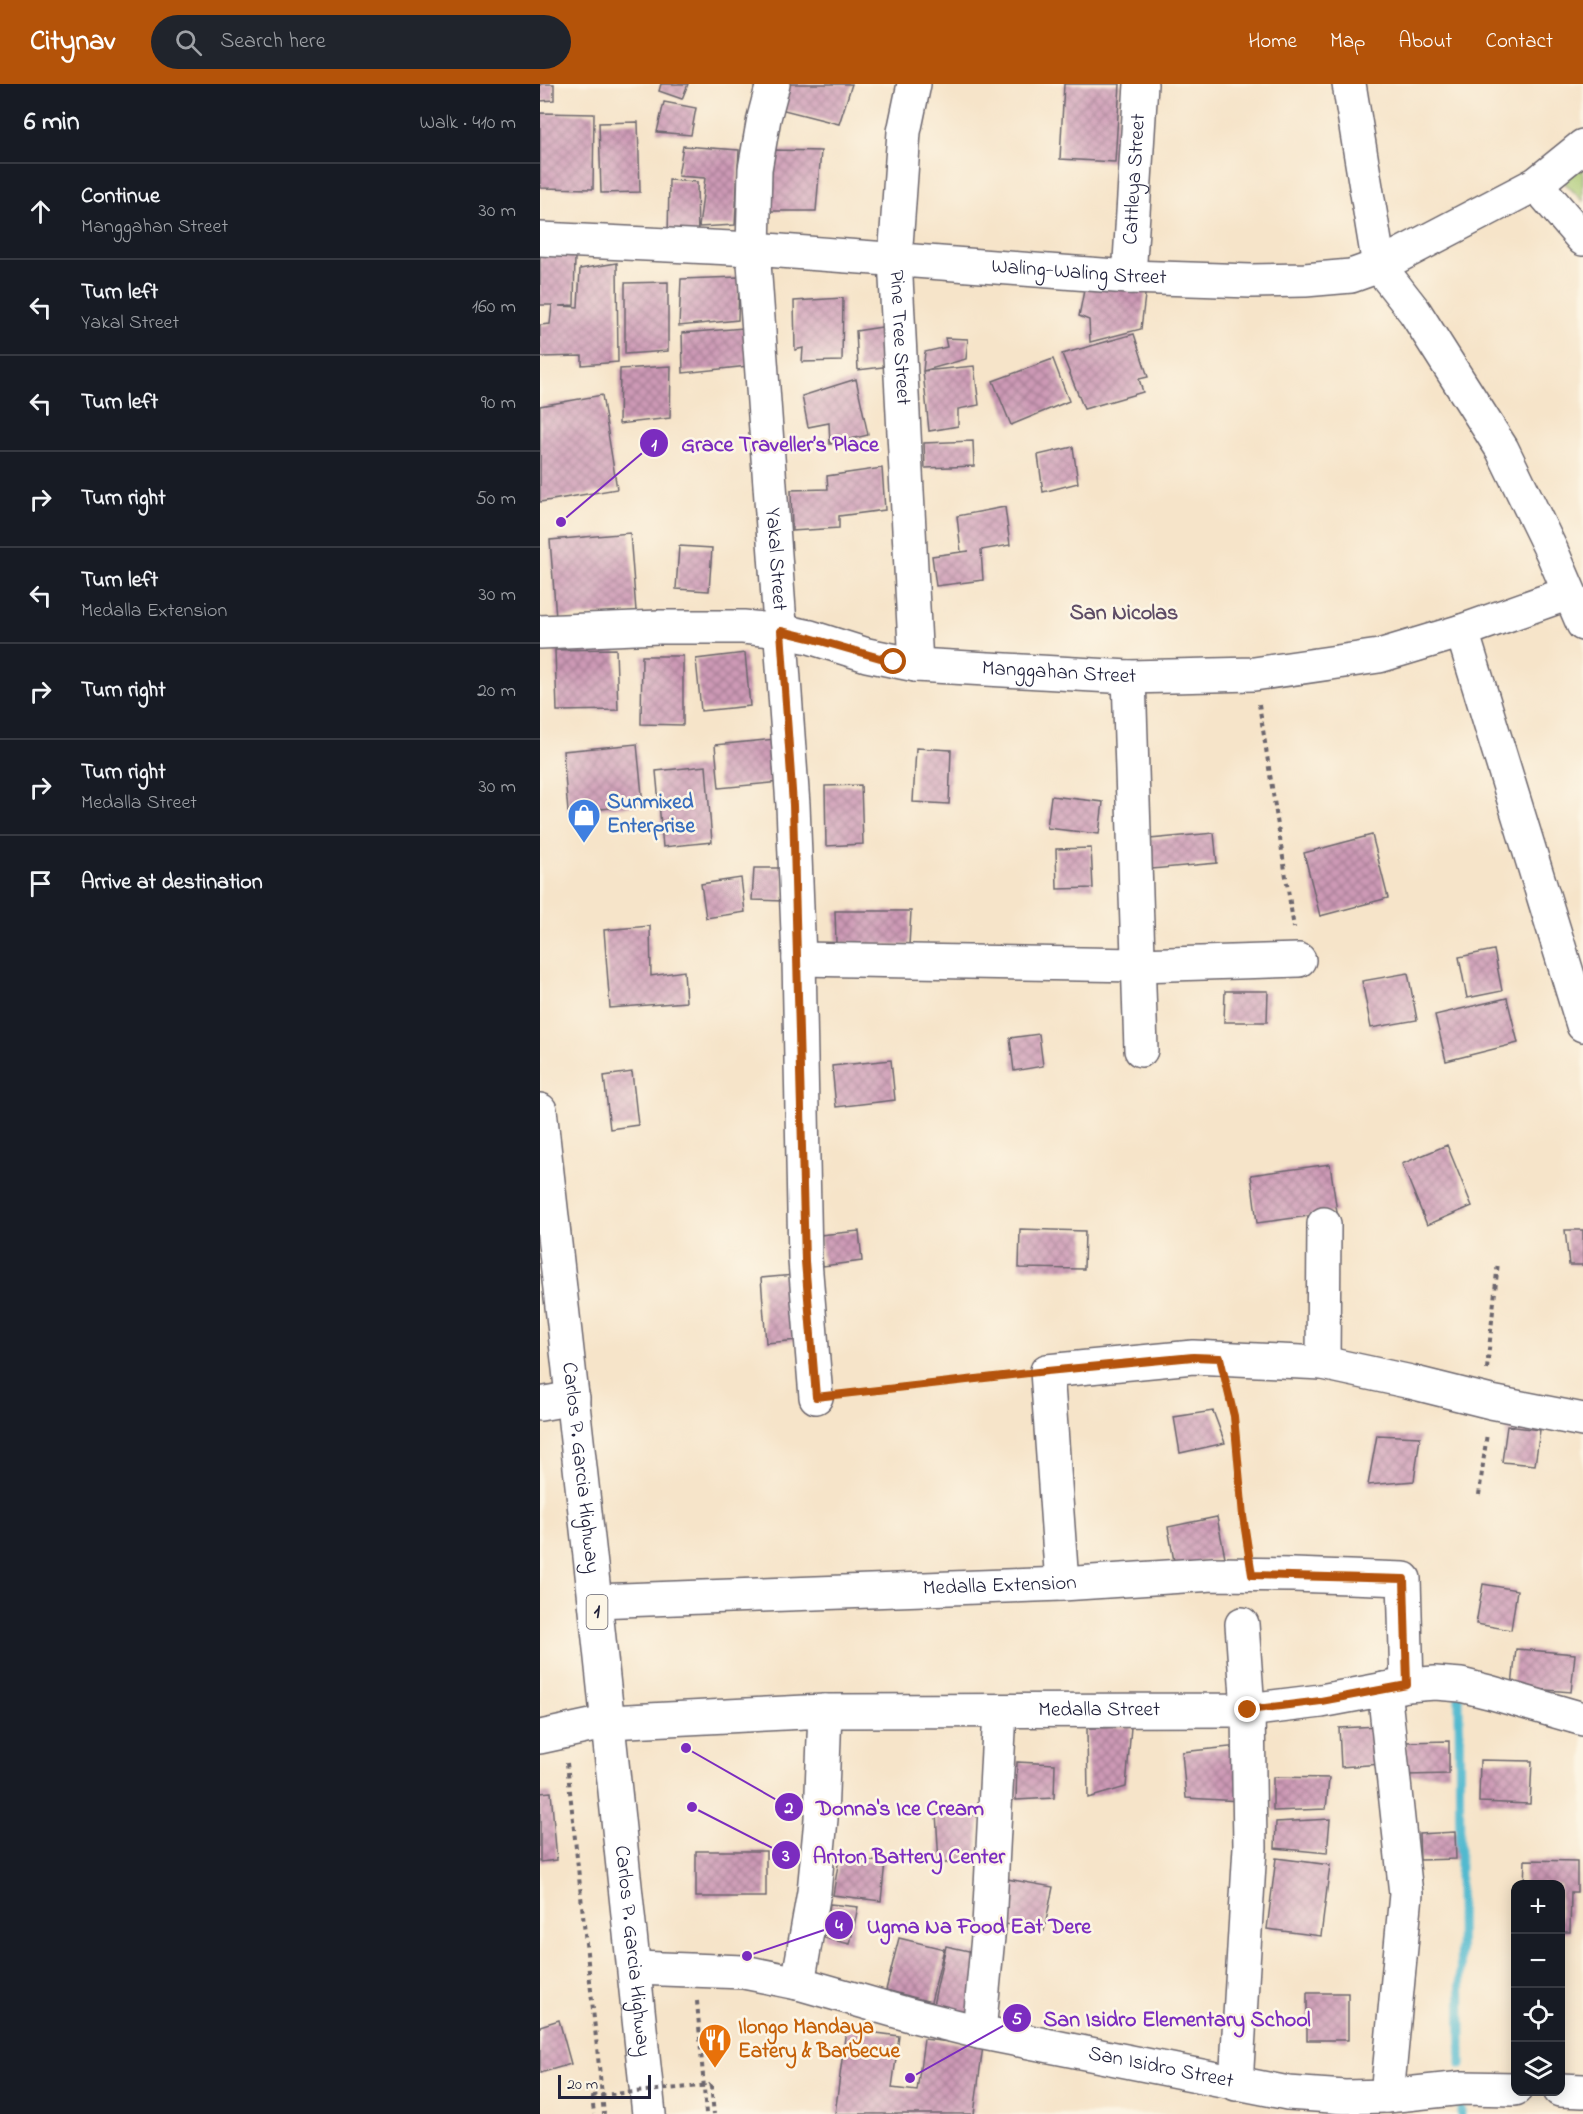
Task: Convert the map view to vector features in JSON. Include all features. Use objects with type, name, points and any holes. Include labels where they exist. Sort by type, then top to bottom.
[{"type":"main road","name":"Yakal Street","points":[[773,84],[755,169],[753,249],[793,805],[799,959],[805,1261],[816,1397]]},
{"type":"main road","name":"Pine Tree Street","points":[[914,84],[904,132],[895,259],[916,665]]},
{"type":"main road","name":"Cattleya Street","points":[[1129,277],[1141,84]]},
{"type":"main road","points":[[1349,84],[1379,266],[1415,312],[1502,449],[1552,552],[1583,624]]},
{"type":"main road","name":"Waling-Waling Street","points":[[540,239],[753,249],[1129,277],[1251,281],[1351,276],[1379,266],[1536,184],[1583,146]]},
{"type":"main road","points":[[1536,184],[1583,239]]},
{"type":"main road","name":"Manggahan Street","points":[[540,632],[659,627],[743,627],[781,631],[894,662],[916,665],[1130,677],[1254,674],[1379,656],[1462,631],[1569,593]]},
{"type":"main road","points":[[1462,631],[1583,1025]]},
{"type":"main road","points":[[1130,677],[1142,1050]]},
{"type":"main road","points":[[799,959],[1138,965],[1299,960]]},
{"type":"main road","name":"Carlos P. Garcia Highway","points":[[540,1110],[545,1194],[573,1398],[596,1601],[649,2114]]},
{"type":"main road","points":[[1323,1363],[1324,1224]]},
{"type":"main road","points":[[1062,1584],[1047,1371],[1193,1357],[1323,1363],[1487,1401],[1583,1420]]},
{"type":"main road","points":[[540,1404],[573,1398]]},
{"type":"main road","name":"Medalla Extension","points":[[596,1601],[1062,1584],[1214,1574],[1404,1579],[1395,1687]]},
{"type":"main road","points":[[1236,2084],[1250,1847],[1248,1710],[1242,1624]]},
{"type":"main road","name":"Medalla Street","points":[[552,1734],[609,1722],[825,1711],[1248,1710],[1321,1701],[1395,1687],[1436,1683],[1461,1685],[1583,1719]]},
{"type":"main road","points":[[1386,2096],[1406,1894],[1395,1687]]},
{"type":"main road","points":[[798,1983],[814,1893],[821,1819],[825,1711]]},
{"type":"main road","points":[[979,2032],[989,1926],[1000,1711]]},
{"type":"main road","name":"San Isidro Street","points":[[635,1968],[744,1972],[798,1983],[979,2032],[1346,2106],[1386,2096],[1463,2088],[1511,2089]]},
{"type":"main road","points":[[1565,2090],[1583,2091]]},
{"type":"path","points":[[1254,674],[1299,960]]},
{"type":"path","points":[[1479,1495],[1498,1262]]},
{"type":"path","points":[[1220,1358],[1234,1416],[1243,1516],[1252,1575]]},
{"type":"path","points":[[816,1397],[1047,1371]]},
{"type":"path","points":[[552,1734],[604,2114]]},
{"type":"path","points":[[695,1969],[706,2114]]},
{"type":"path","points":[[594,2114],[592,2096],[711,2085],[714,2114]]},
{"type":"green space","points":[[1583,162],[1583,201],[1561,179]]},
{"type":"building","points":[[540,84],[554,84],[554,100],[540,101]]},
{"type":"building","points":[[661,84],[688,84],[682,99],[659,91]]},
{"type":"building","points":[[788,84],[852,84],[839,124],[784,110]]},
{"type":"building","points":[[1064,84],[1120,84],[1115,162],[1060,159]]},
{"type":"building","points":[[664,102],[696,108],[691,135],[657,132]]},
{"type":"building","points":[[540,113],[594,114],[593,189],[540,188]]},
{"type":"building","points":[[638,122],[640,192],[601,193],[599,123]]},
{"type":"building","points":[[683,146],[739,150],[735,225],[699,227],[705,178],[678,176]]},
{"type":"building","points":[[772,150],[821,151],[816,211],[771,211]]},
{"type":"building","points":[[669,180],[697,182],[698,241],[668,238]]},
{"type":"building","points":[[540,251],[575,256],[574,305],[559,306],[578,307],[580,269],[617,263],[618,362],[582,365],[582,356],[540,357],[540,325],[550,324],[552,305],[540,305]]},
{"type":"building","points":[[739,277],[738,320],[679,326],[681,279]]},
{"type":"building","points":[[1086,280],[1146,287],[1141,329],[1090,342],[1089,320],[1079,316]]},
{"type":"building","points":[[668,282],[668,351],[625,354],[625,283]]},
{"type":"building","points":[[843,298],[842,361],[802,362],[803,348],[795,350],[794,301]]},
{"type":"building","points":[[888,326],[891,366],[858,370],[856,331]]},
{"type":"building","points":[[744,328],[748,366],[683,373],[682,333]]},
{"type":"building","points":[[1134,334],[1148,377],[1139,379],[1143,392],[1084,409],[1062,354]]},
{"type":"building","points":[[945,338],[968,339],[966,359],[923,371],[925,352],[947,347]]},
{"type":"building","points":[[1053,359],[1069,401],[1011,425],[993,381]]},
{"type":"building","points":[[671,366],[670,418],[619,424],[620,369]]},
{"type":"building","points":[[974,366],[979,405],[958,409],[958,426],[929,431],[923,371]]},
{"type":"building","points":[[856,379],[868,435],[830,444],[829,423],[808,427],[802,396]]},
{"type":"building","points":[[602,395],[617,489],[540,502],[540,406]]},
{"type":"building","points":[[973,441],[974,466],[925,468],[924,443]]},
{"type":"building","points":[[1073,447],[1078,483],[1043,492],[1038,455]]},
{"type":"building","points":[[882,468],[885,510],[839,516],[839,528],[792,531],[791,490],[828,489],[827,476]]},
{"type":"building","points":[[1005,507],[1010,545],[981,550],[983,580],[936,586],[932,556],[969,551],[961,552],[957,516]]},
{"type":"building","points":[[630,533],[636,611],[556,618],[550,540]]},
{"type":"building","points":[[679,546],[712,548],[709,591],[676,589]]},
{"type":"building","points":[[616,649],[618,710],[557,711],[555,650]]},
{"type":"building","points":[[745,653],[750,706],[701,711],[696,659]]},
{"type":"building","points":[[642,656],[683,656],[683,725],[641,724]]},
{"type":"building","points":[[776,739],[780,782],[719,788],[715,745]]},
{"type":"building","points":[[637,744],[643,805],[568,812],[563,751]]},
{"type":"building","points":[[916,748],[951,750],[949,804],[913,802]]},
{"type":"building","points":[[706,766],[712,842],[663,847],[656,771]]},
{"type":"building","points":[[861,785],[863,844],[826,846],[825,786]]},
{"type":"building","points":[[1051,796],[1103,802],[1099,834],[1047,828]]},
{"type":"building","points":[[1214,833],[1217,863],[1152,869],[1150,839]]},
{"type":"building","points":[[1372,835],[1388,898],[1320,916],[1304,853]]},
{"type":"building","points":[[1091,848],[1093,888],[1057,889],[1056,849]]},
{"type":"building","points":[[754,868],[784,868],[783,901],[752,900]]},
{"type":"building","points":[[741,878],[745,912],[706,918],[701,884]]},
{"type":"building","points":[[835,911],[911,911],[909,945],[836,943]]},
{"type":"building","points":[[650,926],[651,976],[684,971],[686,1002],[610,1008],[604,930]]},
{"type":"building","points":[[1494,950],[1502,991],[1467,998],[1459,957]]},
{"type":"building","points":[[1408,973],[1417,1020],[1371,1028],[1362,981]]},
{"type":"building","points":[[1225,991],[1268,991],[1267,1022],[1224,1022]]},
{"type":"building","points":[[1507,998],[1518,1043],[1446,1061],[1435,1015]]},
{"type":"building","points":[[1039,1034],[1043,1066],[1014,1071],[1010,1038]]},
{"type":"building","points":[[891,1060],[895,1100],[836,1107],[832,1066]]},
{"type":"building","points":[[632,1072],[638,1125],[610,1129],[604,1076]]},
{"type":"building","points":[[1447,1145],[1472,1206],[1427,1225],[1402,1164]]},
{"type":"building","points":[[1330,1164],[1337,1212],[1257,1223],[1251,1175]]},
{"type":"building","points":[[1020,1229],[1085,1231],[1084,1269],[1019,1268]]},
{"type":"building","points":[[1565,1230],[1583,1230],[1583,1265],[1569,1265]]},
{"type":"building","points":[[859,1231],[862,1261],[823,1266],[820,1235]]},
{"type":"building","points":[[794,1275],[799,1340],[766,1343],[761,1278]]},
{"type":"building","points":[[1213,1411],[1225,1443],[1180,1453],[1174,1417]]},
{"type":"building","points":[[1507,1426],[1540,1430],[1535,1465],[1502,1462]]},
{"type":"building","points":[[1377,1435],[1420,1437],[1414,1481],[1368,1485]]},
{"type":"building","points":[[1217,1517],[1225,1557],[1175,1567],[1168,1527]]},
{"type":"building","points":[[1483,1584],[1517,1590],[1511,1630],[1476,1624]]},
{"type":"building","points":[[1516,1649],[1575,1654],[1571,1692],[1512,1687]]},
{"type":"building","points":[[1379,1726],[1381,1764],[1341,1767],[1339,1728]]},
{"type":"building","points":[[1131,1727],[1126,1787],[1088,1798],[1087,1728]]},
{"type":"building","points":[[1449,1741],[1449,1774],[1407,1775],[1406,1742]]},
{"type":"building","points":[[1239,1746],[1241,1801],[1186,1798],[1182,1752]]},
{"type":"building","points":[[1480,1760],[1532,1761],[1530,1804],[1479,1802]]},
{"type":"building","points":[[1017,1762],[1055,1764],[1054,1798],[1016,1800]]},
{"type":"building","points":[[1273,1777],[1329,1778],[1326,1809],[1273,1811]]},
{"type":"building","points":[[551,1792],[557,1860],[540,1862],[540,1793]]},
{"type":"building","points":[[936,1813],[980,1815],[976,1863],[939,1863]]},
{"type":"building","points":[[1330,1819],[1327,1853],[1275,1848],[1276,1822]]},
{"type":"building","points":[[1455,1832],[1456,1859],[1420,1860],[1419,1834]]},
{"type":"building","points":[[696,1851],[766,1851],[766,1897],[696,1897]]},
{"type":"building","points":[[1276,1858],[1330,1865],[1321,1936],[1267,1929]]},
{"type":"building","points":[[839,1859],[885,1862],[881,1901],[833,1895]]},
{"type":"building","points":[[1525,1860],[1577,1861],[1577,1892],[1571,1892],[1570,1932],[1565,1932],[1565,1880],[1524,1880]]},
{"type":"building","points":[[1007,1879],[1053,1887],[1044,1931],[1000,1923]]},
{"type":"building","points":[[830,1904],[858,1907],[850,1944],[824,1938]]},
{"type":"building","points":[[899,1938],[944,1949],[931,2002],[886,1990]]},
{"type":"building","points":[[946,1946],[983,1954],[970,2014],[933,2005]]},
{"type":"building","points":[[1307,1993],[1348,1993],[1348,2040],[1307,2040]]},
{"type":"building","points":[[559,2020],[571,2064],[540,2073],[540,2026]]},
{"type":"building","points":[[846,2029],[899,2036],[892,2088],[917,2091],[924,2039],[983,2046],[974,2114],[835,2114]]},
{"type":"waterway","points":[[1459,1699],[1461,2064]]},
{"type":"place","name":"Grace Traveller’s Place","points":[[561,522]]},
{"type":"place","name":"Sunmixed Enterprise","points":[[584,844]]},
{"type":"place","name":"Donna's Ice Cream","points":[[686,1748]]},
{"type":"place","name":"Anton Battery Center","points":[[692,1807]]},
{"type":"place","name":"Ugma Na Food Eat Dere","points":[[747,1956]]},
{"type":"place","name":"Ilongo Mandaya Eatery & Barbecue","points":[[715,2069]]},
{"type":"place","name":"San Isidro Elementary School","points":[[910,2078]]},
{"type":"district","name":"San Nicolas","points":[[1124,614]]},
{"type":"route","points":[[894,662],[781,631],[793,805],[799,959],[805,1261],[816,1397],[1047,1371],[1193,1357],[1220,1358],[1234,1416],[1243,1516],[1252,1575],[1404,1579],[1407,1685],[1321,1701],[1248,1710]]}]
